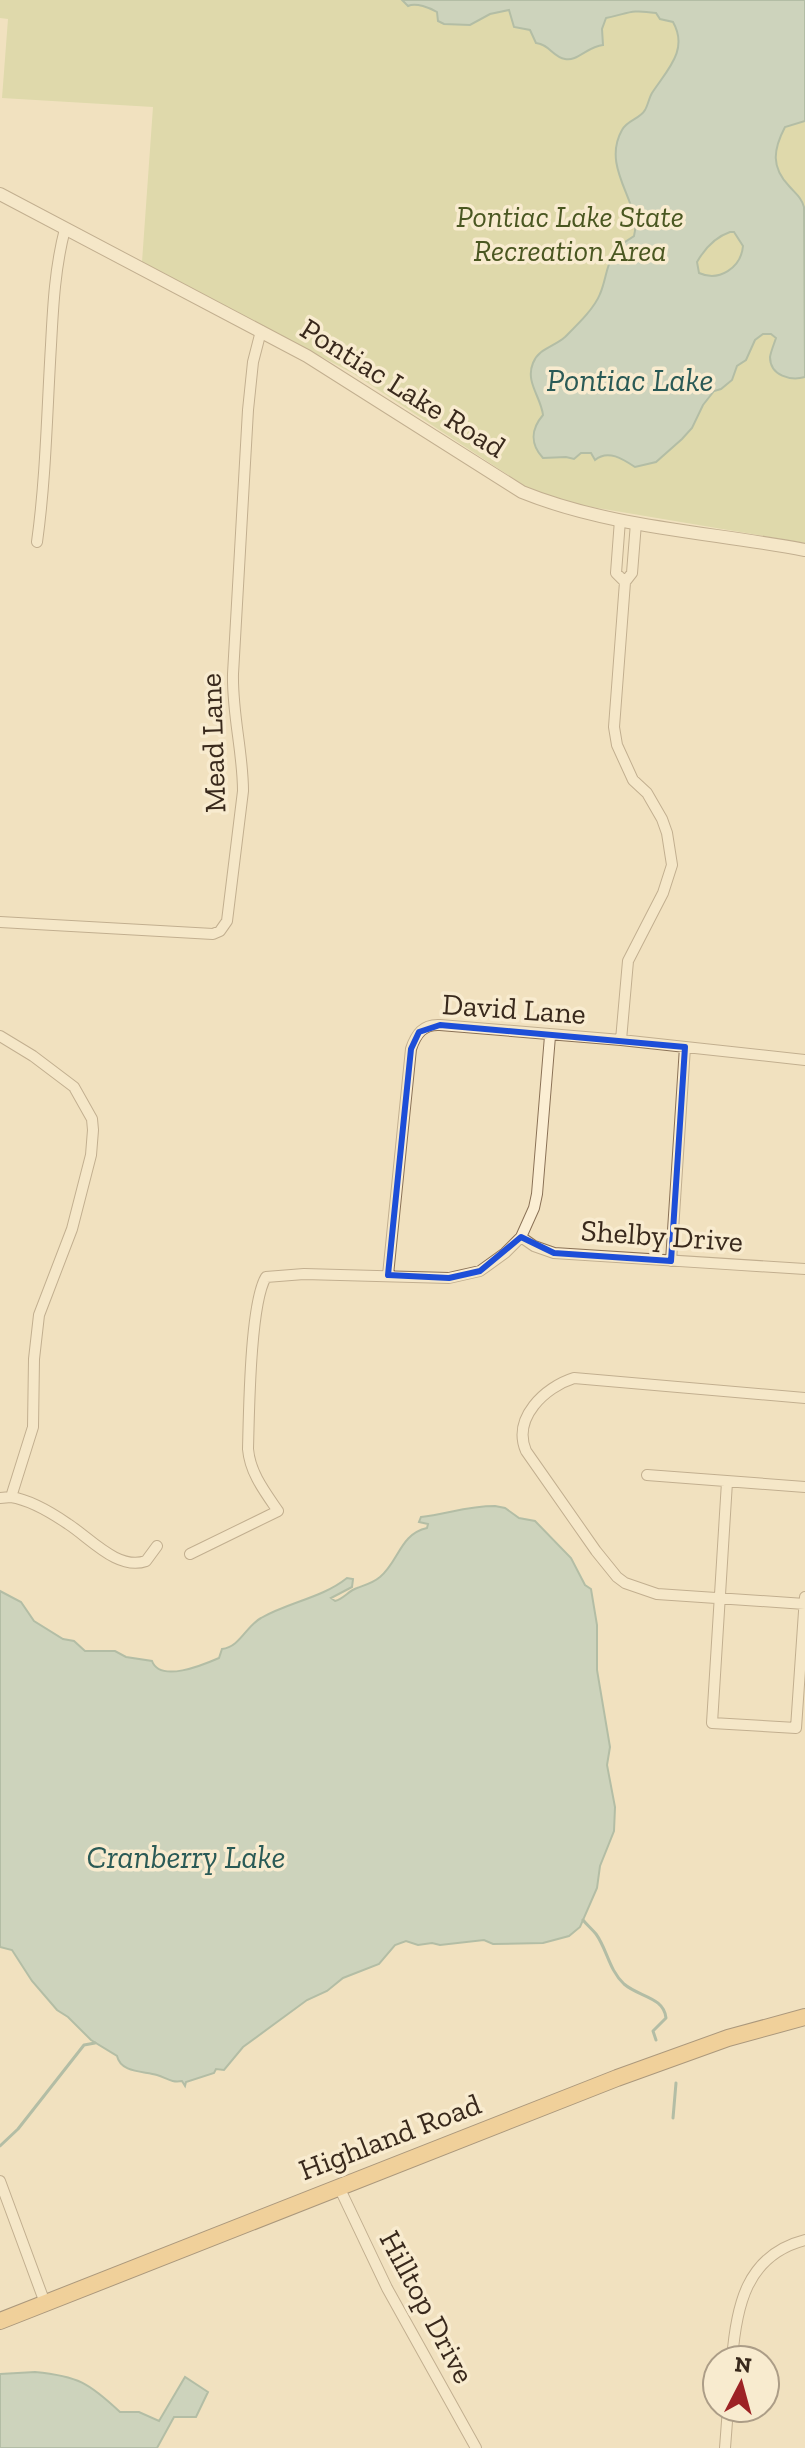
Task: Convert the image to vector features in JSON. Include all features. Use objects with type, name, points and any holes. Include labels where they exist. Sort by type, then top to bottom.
[{"type":"highway","name":"Highland Road","points":[[0,2321],[702,2047],[805,2017]]},
{"type":"street","name":"Pontiac Lake Road","points":[[0,194],[261,331],[352,384],[522,492],[557,506],[620,520],[805,550]]},
{"type":"street","points":[[37,542],[53,301],[58,254],[65,229]]},
{"type":"street","name":"Mead Lane","points":[[0,922],[213,934],[220,931],[227,921],[243,791],[233,674],[248,410],[253,362],[261,331]]},
{"type":"street","points":[[620,520],[616,573],[625,582]]},
{"type":"street","points":[[621,1040],[628,961],[663,893],[672,865],[662,819],[647,793],[633,780],[617,745],[614,727],[625,582],[632,573],[636,523]]},
{"type":"street","name":"David Lane","points":[[388,1275],[407,1078],[411,1049],[419,1032],[440,1025],[805,1060]]},
{"type":"street","points":[[0,1036],[74,1087],[92,1119],[93,1130],[91,1155],[72,1229],[39,1315],[34,1359],[33,1427],[6,1497],[21,1498],[66,1522],[109,1554],[129,1563],[146,1561],[157,1546]]},
{"type":"street","points":[[190,1554],[278,1511],[256,1479],[248,1449],[255,1325],[259,1293],[265,1279],[273,1275],[449,1278],[480,1271],[505,1253],[521,1237],[537,1194],[550,1036]]},
{"type":"street","points":[[671,1261],[685,1047]]},
{"type":"street","name":"Shelby Drive","points":[[521,1237],[534,1246],[554,1253],[805,1269]]},
{"type":"street","points":[[805,1398],[574,1378],[546,1393],[530,1412],[523,1428],[526,1451],[617,1577],[639,1589],[657,1594],[805,1604]]},
{"type":"street","points":[[647,1475],[805,1487]]},
{"type":"street","points":[[727,1482],[712,1723],[796,1728],[805,1597]]},
{"type":"street","points":[[0,2181],[45,2303]]},
{"type":"street","name":"Hilltop Drive","points":[[339,2187],[387,2288],[476,2448]]},
{"type":"street","points":[[734,2344],[745,2290],[760,2265],[776,2251],[805,2240]]},
{"type":"street","points":[[725,2448],[727,2424]]},
{"type":"highlighted area","points":[[440,1025],[685,1047],[671,1261],[554,1253],[521,1237],[480,1271],[449,1278],[388,1275],[411,1049],[419,1032]]},
{"type":"green space","name":"Pontiac Lake State Recreation Area","points":[[0,0],[805,0],[805,543],[556,501],[528,488],[354,374],[142,262],[153,107],[2,98],[8,19],[0,18]]},
{"type":"water","name":"Pontiac Lake","points":[[402,0],[805,0],[805,121],[785,127],[776,158],[783,179],[804,207],[805,377],[794,378],[777,373],[770,357],[776,338],[763,334],[755,340],[746,360],[737,366],[732,380],[714,391],[703,405],[692,428],[656,462],[635,467],[610,455],[595,460],[591,453],[581,453],[574,459],[543,458],[534,442],[534,431],[543,415],[532,383],[533,363],[539,354],[565,337],[589,311],[600,294],[614,253],[619,252],[622,244],[634,236],[633,211],[616,159],[617,144],[624,127],[645,110],[674,59],[679,42],[677,32],[673,22],[660,19],[656,13],[626,13],[606,18],[602,29],[603,45],[565,59],[536,43],[530,30],[514,27],[509,10],[490,14],[470,25],[444,24],[438,21],[434,10],[419,5],[408,6]],"holes":[[[734,232],[743,246],[733,267],[714,276],[699,273],[697,262],[707,248],[720,237]]]},
{"type":"water","name":"Cranberry Lake","points":[[495,1506],[505,1508],[519,1518],[535,1521],[571,1558],[585,1585],[591,1589],[597,1625],[597,1670],[610,1747],[607,1765],[615,1807],[614,1831],[600,1866],[597,1888],[580,1927],[569,1936],[543,1943],[493,1944],[484,1940],[418,1945],[406,1941],[395,1945],[379,1964],[343,1978],[327,1991],[307,2000],[243,2047],[224,2070],[216,2069],[214,2073],[186,2082],[185,2086],[182,2081],[172,2081],[123,2066],[117,2056],[91,2040],[57,2010],[32,1981],[12,1950],[0,1947],[0,1591],[21,1602],[34,1621],[63,1639],[74,1641],[85,1651],[115,1651],[126,1657],[152,1661],[164,1671],[172,1672],[219,1658],[222,1649],[234,1644],[256,1622],[347,1578],[353,1579],[352,1587],[331,1598],[335,1601],[369,1584],[386,1571],[411,1536],[427,1528],[428,1524],[419,1522],[421,1517]]},
{"type":"water","points":[[35,2372],[73,2379],[100,2394],[120,2412],[139,2412],[159,2421],[185,2377],[208,2392],[196,2417],[174,2417],[157,2448],[0,2448],[0,2374]]},
{"type":"waterway","points":[[583,1920],[600,1940],[611,1966],[624,1984],[661,2006],[666,2018],[653,2031],[656,2040]]},
{"type":"waterway","points":[[0,2146],[18,2129],[84,2045],[95,2043]]},
{"type":"waterway","points":[[673,2118],[676,2083]]}]
